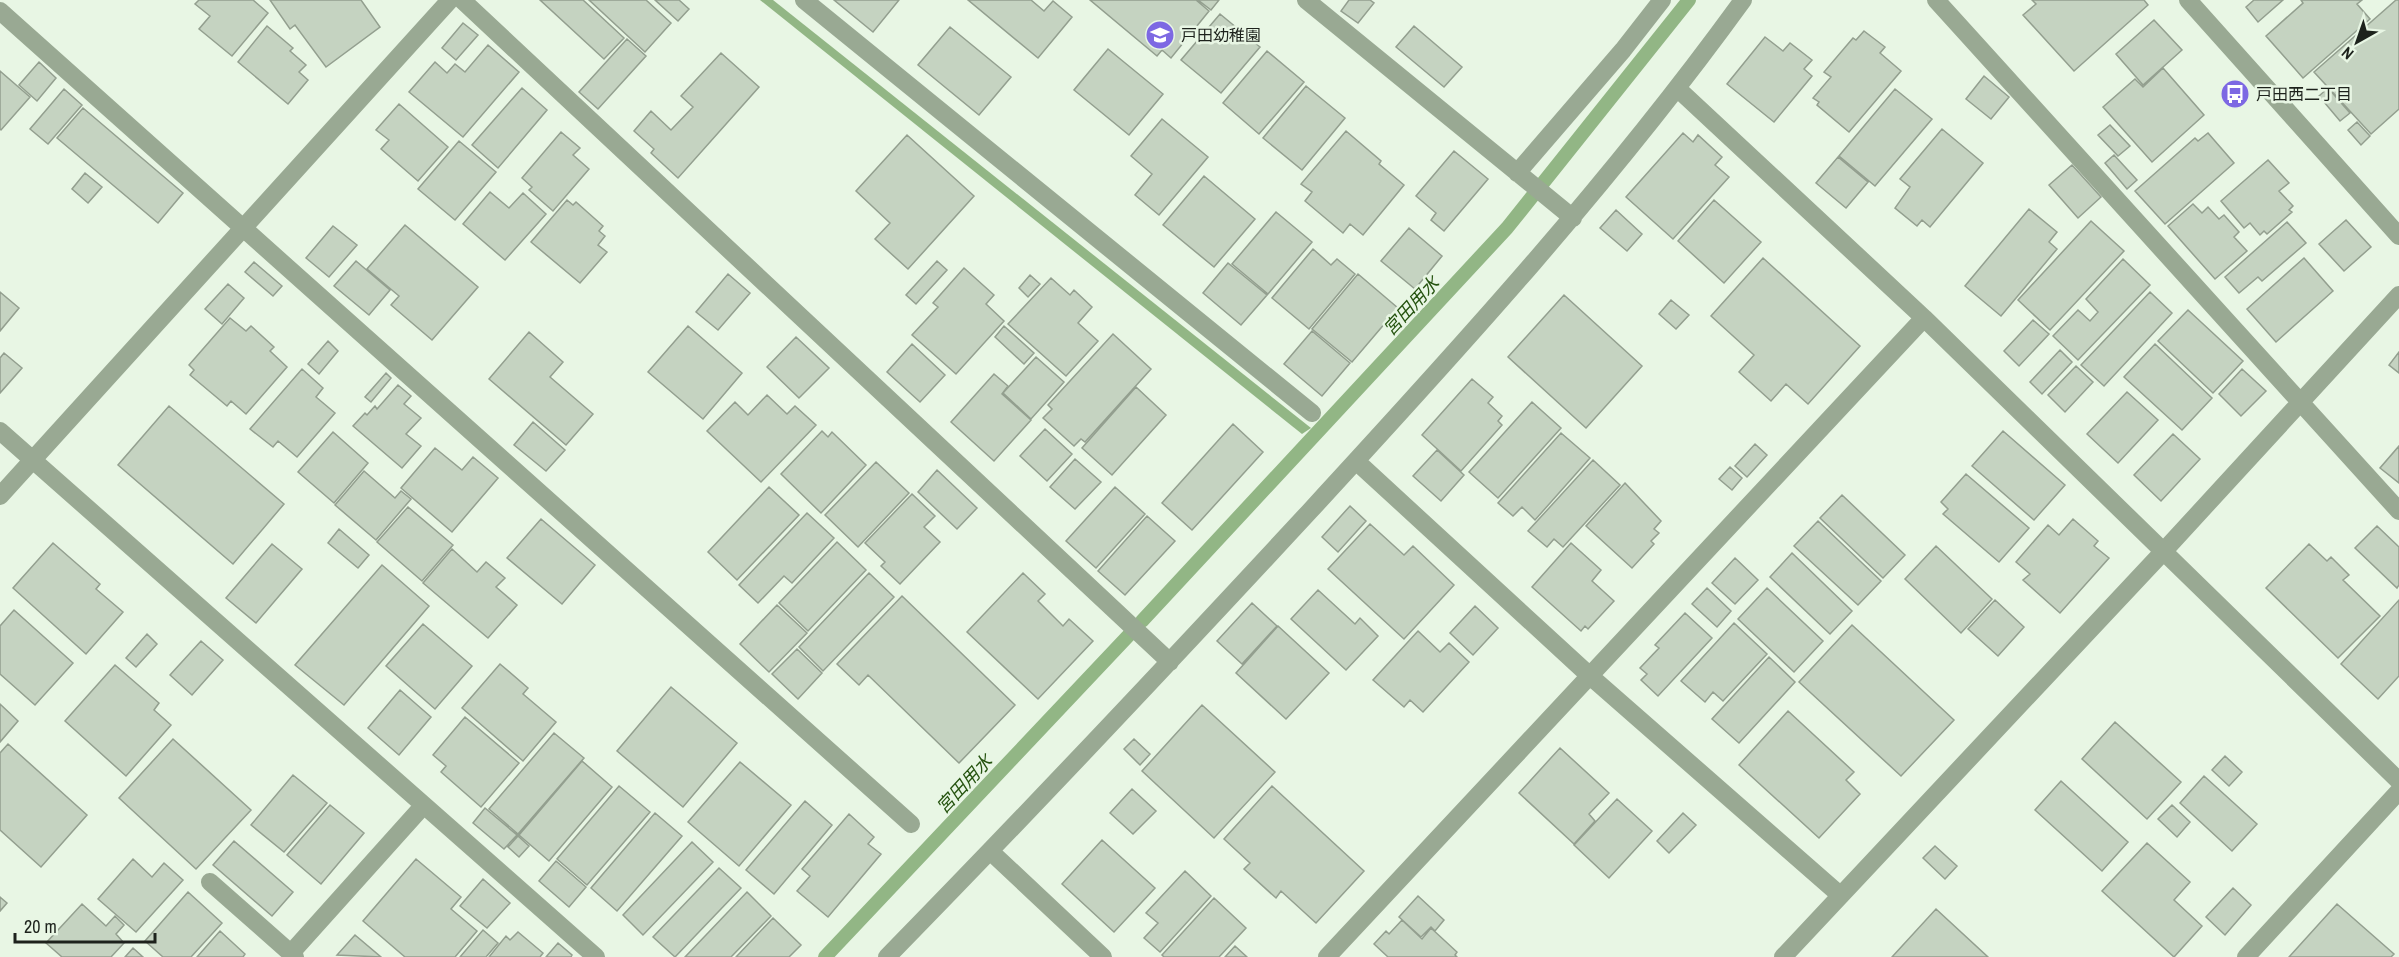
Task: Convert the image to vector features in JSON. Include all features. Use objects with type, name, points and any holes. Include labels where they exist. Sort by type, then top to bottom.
[{"type":"street","points":[[0,496],[450,0]]},
{"type":"street","points":[[462,0],[1170,662]]},
{"type":"street","points":[[804,0],[1312,413]]},
{"type":"street","points":[[1306,0],[1573,218]]},
{"type":"street","points":[[1520,175],[1662,0]]},
{"type":"street","points":[[887,957],[1170,662],[1356,461],[1573,218],[1678,89],[1743,0]]},
{"type":"street","points":[[1936,0],[2302,401],[2399,511]]},
{"type":"street","points":[[2188,0],[2399,236]]},
{"type":"street","points":[[0,11],[244,226],[911,824]]},
{"type":"street","points":[[1678,89],[1924,318],[2162,553],[2399,781]]},
{"type":"street","points":[[1783,957],[2162,553],[2399,295]]},
{"type":"street","points":[[1327,957],[1924,318]]},
{"type":"street","points":[[0,431],[596,957]]},
{"type":"street","points":[[1356,461],[1590,676],[1840,895]]},
{"type":"street","points":[[2246,957],[2399,791]]},
{"type":"street","points":[[210,882],[293,955],[423,806]]},
{"type":"street","points":[[990,851],[1103,957]]},
{"type":"shaded area","points":[[760,0],[773,0],[1311,428],[1302,434]]},
{"type":"building","points":[[199,0],[253,0],[268,13],[232,56],[199,29],[210,16],[195,4]]},
{"type":"building","points":[[270,0],[361,0],[380,27],[326,67],[295,25],[290,29]]},
{"type":"building","points":[[540,0],[583,0],[624,38],[604,59]]},
{"type":"building","points":[[589,0],[646,0],[671,23],[645,52]]},
{"type":"building","points":[[655,0],[679,0],[689,9],[678,21]]},
{"type":"building","points":[[834,0],[899,0],[873,32]]},
{"type":"building","points":[[968,0],[1031,0],[1044,11],[1053,1],[1072,17],[1038,58]]},
{"type":"building","name":"戸田幼稚園","points":[[1090,0],[1196,0],[1209,11],[1171,58],[1162,50],[1157,56]]},
{"type":"building","points":[[1198,0],[1219,0],[1211,10]]},
{"type":"building","points":[[1349,0],[1370,0],[1374,3],[1358,23],[1341,11]]},
{"type":"building","points":[[2032,0],[2144,0],[2148,5],[2074,71],[2023,15],[2036,4]]},
{"type":"building","points":[[2254,0],[2283,0],[2258,22],[2246,7]]},
{"type":"building","points":[[2301,0],[2362,0],[2357,4],[2370,19],[2303,78],[2266,36],[2303,3]]},
{"type":"building","points":[[2396,0],[2399,0],[2399,109],[2371,134],[2314,72]]},
{"type":"building","points":[[1220,14],[1260,47],[1221,93],[1181,60]]},
{"type":"building","points":[[2154,20],[2182,50],[2143,85],[2116,54]]},
{"type":"building","points":[[463,23],[478,35],[456,60],[442,48]]},
{"type":"building","points":[[267,26],[293,48],[290,51],[306,65],[299,72],[308,80],[288,104],[238,62]]},
{"type":"building","points":[[1414,26],[1462,67],[1444,87],[1396,47]]},
{"type":"building","points":[[950,27],[1011,77],[979,115],[918,65]]},
{"type":"building","points":[[1864,31],[1885,47],[1880,53],[1901,71],[1849,132],[1817,105],[1819,102],[1813,98],[1831,77],[1824,72],[1853,38],[1856,40]]},
{"type":"building","points":[[1765,37],[1783,51],[1790,43],[1812,60],[1804,69],[1812,76],[1774,122],[1727,84]]},
{"type":"building","points":[[627,39],[646,56],[598,109],[579,92]]},
{"type":"building","points":[[488,45],[519,72],[463,137],[409,92],[435,62],[447,73],[455,64],[465,72]]},
{"type":"building","points":[[1108,49],[1163,94],[1129,135],[1074,90]]},
{"type":"building","points":[[1267,51],[1304,82],[1259,134],[1223,103]]},
{"type":"building","points":[[721,53],[759,87],[678,178],[651,153],[654,149],[634,131],[651,111],[671,130],[693,107],[681,96]]},
{"type":"building","points":[[39,62],[56,78],[37,101],[19,85]]},
{"type":"building","points":[[2163,68],[2204,115],[2152,162],[2103,107],[2135,79],[2143,87]]},
{"type":"building","points":[[0,71],[30,97],[1,130],[0,129]]},
{"type":"building","points":[[1984,76],[2009,97],[1991,119],[1966,99]]},
{"type":"building","points":[[1306,86],[1345,118],[1302,170],[1263,138]]},
{"type":"building","points":[[522,88],[547,110],[498,168],[472,145]]},
{"type":"building","points":[[2328,88],[2350,113],[2340,121],[2319,96]]},
{"type":"building","points":[[64,89],[82,105],[48,144],[30,129]]},
{"type":"building","points":[[1895,89],[1932,119],[1875,186],[1839,156]]},
{"type":"building","points":[[399,104],[448,147],[418,181],[381,149],[389,140],[376,130]]},
{"type":"building","points":[[83,108],[183,193],[158,223],[57,138]]},
{"type":"building","points":[[1162,119],[1208,157],[1159,215],[1135,195],[1152,174],[1131,156]]},
{"type":"building","points":[[2357,122],[2370,136],[2361,145],[2348,130]]},
{"type":"building","points":[[2110,125],[2130,146],[2118,156],[2098,135]]},
{"type":"building","points":[[1942,129],[1983,163],[1930,227],[1922,220],[1917,226],[1895,208],[1910,187],[1900,179]]},
{"type":"building","points":[[1346,131],[1381,161],[1379,164],[1404,185],[1363,235],[1350,224],[1343,233],[1305,201],[1312,192],[1301,184]]},
{"type":"building","points":[[561,132],[580,148],[573,155],[589,169],[553,211],[529,190],[532,187],[522,178]]},
{"type":"building","points":[[1683,133],[1693,142],[1698,135],[1722,157],[1715,165],[1729,177],[1673,239],[1626,197]]},
{"type":"building","points":[[2208,133],[2234,163],[2165,224],[2135,191],[2195,138],[2198,141]]},
{"type":"building","points":[[907,135],[974,196],[908,269],[875,239],[890,223],[856,191]]},
{"type":"building","points":[[459,141],[496,172],[455,220],[418,189]]},
{"type":"building","points":[[1454,151],[1488,179],[1444,231],[1431,220],[1436,213],[1416,196]]},
{"type":"building","points":[[2114,155],[2137,180],[2127,189],[2105,163]]},
{"type":"building","points":[[1838,157],[1868,182],[1846,208],[1816,183]]},
{"type":"building","points":[[2268,160],[2289,183],[2279,191],[2293,206],[2289,210],[2292,212],[2267,234],[2264,231],[2260,235],[2250,223],[2244,228],[2221,201]]},
{"type":"building","points":[[2072,165],[2101,197],[2078,218],[2049,185]]},
{"type":"building","points":[[85,173],[102,187],[88,203],[72,189]]},
{"type":"building","points":[[1204,176],[1255,219],[1214,267],[1163,225]]},
{"type":"building","points":[[490,192],[509,208],[523,193],[546,214],[505,260],[463,224]]},
{"type":"building","points":[[567,200],[573,205],[576,202],[603,226],[599,231],[605,236],[598,245],[607,252],[580,283],[531,242]]},
{"type":"building","points":[[1714,200],[1761,242],[1724,283],[1678,241]]},
{"type":"building","points":[[2193,204],[2202,213],[2208,207],[2219,219],[2224,215],[2239,232],[2234,237],[2247,251],[2215,279],[2168,226]]},
{"type":"building","points":[[2029,209],[2057,232],[2049,242],[2057,249],[2001,316],[1965,286]]},
{"type":"building","points":[[1616,210],[1642,234],[1627,251],[1600,228]]},
{"type":"building","points":[[1276,212],[1312,242],[1268,294],[1232,264]]},
{"type":"building","points":[[2346,220],[2371,247],[2344,271],[2319,244]]},
{"type":"building","points":[[2091,221],[2124,251],[2050,330],[2018,300]]},
{"type":"building","points":[[2287,222],[2306,243],[2262,281],[2258,277],[2239,293],[2225,277]]},
{"type":"building","points":[[405,225],[478,287],[432,340],[391,305],[399,296],[367,269]]},
{"type":"building","points":[[333,226],[357,245],[329,277],[306,258]]},
{"type":"building","points":[[1409,228],[1442,256],[1415,289],[1381,261]]},
{"type":"building","points":[[1313,249],[1331,265],[1337,259],[1355,274],[1309,329],[1272,298]]},
{"type":"building","points":[[1763,258],[1860,346],[1808,404],[1786,384],[1771,401],[1739,372],[1754,355],[1711,316]]},
{"type":"building","points":[[2304,258],[2333,291],[2276,342],[2247,309]]},
{"type":"building","points":[[2123,259],[2150,285],[2078,360],[2053,336],[2078,310],[2090,321],[2098,312],[2086,299]]},
{"type":"building","points":[[356,261],[390,290],[369,315],[334,286]]},
{"type":"building","points":[[937,261],[947,270],[916,304],[906,295]]},
{"type":"building","points":[[254,262],[282,286],[273,296],[245,272]]},
{"type":"building","points":[[1228,263],[1267,295],[1241,325],[1203,293]]},
{"type":"building","points":[[964,268],[994,295],[986,304],[1004,321],[956,374],[912,335],[938,307],[933,303]]},
{"type":"building","points":[[728,274],[750,293],[718,330],[696,312]]},
{"type":"building","points":[[1358,274],[1398,308],[1352,362],[1312,329]]},
{"type":"building","points":[[1030,275],[1040,284],[1028,297],[1019,288]]},
{"type":"building","points":[[1051,278],[1070,295],[1074,290],[1092,307],[1078,323],[1098,341],[1066,376],[1008,324]]},
{"type":"building","points":[[228,284],[244,298],[222,324],[205,309]]},
{"type":"building","points":[[0,292],[19,308],[0,331]]},
{"type":"building","points":[[2150,292],[2172,313],[2104,386],[2081,365]]},
{"type":"building","points":[[1564,295],[1642,366],[1586,428],[1508,357]]},
{"type":"building","points":[[1671,300],[1689,315],[1676,329],[1659,314]]},
{"type":"building","points":[[2188,310],[2243,361],[2213,393],[2158,341]]},
{"type":"building","points":[[230,318],[246,331],[251,326],[274,347],[270,351],[287,367],[246,414],[231,401],[227,406],[190,375],[194,370],[189,365]]},
{"type":"building","points":[[2033,320],[2049,334],[2019,366],[2004,351]]},
{"type":"building","points":[[688,326],[742,373],[703,419],[648,372]]},
{"type":"building","points":[[1004,326],[1034,353],[1024,364],[995,337]]},
{"type":"building","points":[[1312,331],[1350,363],[1322,396],[1284,364]]},
{"type":"building","points":[[529,332],[563,362],[550,377],[593,414],[566,445],[489,379]]},
{"type":"building","points":[[1113,334],[1151,369],[1085,442],[1081,439],[1074,446],[1043,418],[1052,409],[1048,405]]},
{"type":"building","points":[[796,337],[829,368],[799,398],[767,367]]},
{"type":"building","points":[[328,341],[338,351],[319,374],[308,364]]},
{"type":"building","points":[[912,344],[945,375],[920,402],[887,372]]},
{"type":"building","points":[[2155,344],[2212,398],[2182,430],[2124,377]]},
{"type":"building","points":[[2060,350],[2072,362],[2042,394],[2030,382]]},
{"type":"building","points":[[2399,352],[2399,373],[2389,365]]},
{"type":"building","points":[[4,353],[22,368],[0,393],[0,358]]},
{"type":"building","points":[[1036,357],[1064,382],[1031,419],[1003,393]]},
{"type":"building","points":[[2076,366],[2093,382],[2065,412],[2048,395]]},
{"type":"building","points":[[302,369],[323,388],[316,397],[335,413],[297,457],[278,441],[273,447],[250,429]]},
{"type":"building","points":[[2242,369],[2266,391],[2241,416],[2219,394]]},
{"type":"building","points":[[386,373],[391,378],[371,402],[365,397]]},
{"type":"building","points":[[994,374],[1008,386],[1002,394],[1031,420],[994,461],[951,422]]},
{"type":"building","points":[[1472,379],[1493,397],[1488,403],[1502,416],[1498,421],[1502,425],[1461,471],[1422,435]]},
{"type":"building","points":[[398,385],[411,396],[404,404],[421,418],[406,434],[421,446],[402,468],[353,426],[365,413],[367,415],[375,406],[377,409]]},
{"type":"building","points":[[1136,387],[1166,415],[1112,475],[1082,448]]},
{"type":"building","points":[[2127,392],[2158,420],[2118,463],[2087,434]]},
{"type":"building","points":[[767,395],[787,414],[795,406],[816,425],[761,482],[707,431],[735,402],[748,415]]},
{"type":"building","points":[[1532,402],[1561,428],[1498,498],[1469,472]]},
{"type":"building","points":[[169,406],[284,504],[233,564],[118,465]]},
{"type":"building","points":[[533,422],[565,450],[546,471],[514,445]]},
{"type":"building","points":[[1233,424],[1263,452],[1192,530],[1162,503]]},
{"type":"building","points":[[1045,429],[1072,454],[1047,481],[1020,456]]},
{"type":"building","points":[[822,431],[828,437],[832,432],[866,465],[821,513],[781,474]]},
{"type":"building","points":[[2003,431],[2065,485],[2034,520],[1972,466]]},
{"type":"building","points":[[333,432],[368,463],[334,503],[298,472]]},
{"type":"building","points":[[1561,433],[1590,458],[1535,520],[1522,507],[1513,516],[1498,503]]},
{"type":"building","points":[[2173,434],[2200,459],[2161,501],[2134,475]]},
{"type":"building","points":[[1755,444],[1767,455],[1747,477],[1735,466]]},
{"type":"building","points":[[2399,446],[2399,483],[2380,468]]},
{"type":"building","points":[[435,448],[462,470],[473,457],[498,478],[452,532],[401,488]]},
{"type":"building","points":[[1437,450],[1464,475],[1441,501],[1413,476]]},
{"type":"building","points":[[1075,459],[1101,482],[1075,509],[1050,487]]},
{"type":"building","points":[[1593,460],[1620,485],[1563,547],[1554,539],[1547,547],[1528,531]]},
{"type":"building","points":[[876,462],[909,493],[858,547],[825,515]]},
{"type":"building","points":[[1730,467],[1742,478],[1732,490],[1719,479]]},
{"type":"building","points":[[937,470],[977,508],[957,529],[918,492]]},
{"type":"building","points":[[364,471],[395,498],[401,491],[411,499],[376,540],[335,505]]},
{"type":"building","points":[[1966,474],[2029,528],[1999,562],[1943,514],[1948,509],[1941,502]]},
{"type":"building","points":[[1625,483],[1661,521],[1654,529],[1659,533],[1651,541],[1654,544],[1632,568],[1586,526]]},
{"type":"building","points":[[769,487],[799,515],[737,580],[708,552]]},
{"type":"building","points":[[1115,487],[1145,514],[1096,568],[1066,541]]},
{"type":"building","points":[[912,494],[935,516],[924,527],[940,542],[900,584],[881,566],[885,562],[865,543]]},
{"type":"building","points":[[1842,495],[1905,555],[1883,578],[1820,518]]},
{"type":"building","points":[[1350,506],[1366,521],[1338,552],[1322,537]]},
{"type":"building","points":[[408,507],[453,545],[422,581],[377,542]]},
{"type":"building","points":[[807,513],[834,538],[792,583],[784,576],[758,603],[739,585]]},
{"type":"building","points":[[1147,516],[1175,541],[1125,595],[1098,571]]},
{"type":"building","points":[[541,519],[595,565],[562,604],[507,558]]},
{"type":"building","points":[[2073,519],[2098,541],[2094,546],[2109,558],[2060,613],[2023,580],[2030,574],[2016,562],[2048,525],[2059,535]]},
{"type":"building","points":[[1818,521],[1881,581],[1858,605],[1794,546]]},
{"type":"building","points":[[1370,524],[1404,555],[1413,546],[1454,585],[1404,639],[1328,569]]},
{"type":"building","points":[[2377,526],[2399,547],[2399,585],[2397,588],[2355,548]]},
{"type":"building","points":[[339,529],[369,555],[358,568],[328,543]]},
{"type":"building","points":[[837,542],[866,570],[808,631],[779,603]]},
{"type":"building","points":[[53,543],[100,584],[96,589],[123,612],[86,654],[13,588]]},
{"type":"building","points":[[1571,543],[1601,570],[1592,581],[1614,601],[1588,629],[1585,626],[1581,631],[1532,587]]},
{"type":"building","points":[[272,544],[302,569],[256,623],[226,598]]},
{"type":"building","points":[[2309,544],[2327,561],[2331,557],[2349,575],[2343,580],[2380,616],[2338,658],[2266,588]]},
{"type":"building","points":[[1936,546],[1992,599],[1961,633],[1905,579]]},
{"type":"building","points":[[452,549],[477,572],[486,562],[505,578],[496,587],[517,605],[488,638],[423,583]]},
{"type":"building","points":[[1792,553],[1852,611],[1830,634],[1770,577]]},
{"type":"building","points":[[1735,558],[1758,580],[1735,604],[1712,583]]},
{"type":"building","points":[[382,565],[429,606],[344,705],[295,665]]},
{"type":"building","points":[[869,573],[894,597],[823,671],[799,647]]},
{"type":"building","points":[[1023,573],[1045,594],[1038,601],[1063,626],[1069,619],[1093,641],[1038,699],[967,632]]},
{"type":"building","points":[[1707,588],[1731,611],[1717,627],[1692,604]]},
{"type":"building","points":[[1767,588],[1823,641],[1794,672],[1738,619]]},
{"type":"building","points":[[1318,590],[1355,624],[1360,618],[1378,636],[1346,670],[1291,619]]},
{"type":"building","points":[[902,596],[1015,705],[959,763],[868,675],[859,685],[837,664]]},
{"type":"building","points":[[1995,600],[2024,627],[1998,656],[1968,629]]},
{"type":"building","points":[[2399,600],[2399,676],[2378,699],[2341,664]]},
{"type":"building","points":[[1252,603],[1277,626],[1242,664],[1217,641]]},
{"type":"building","points":[[777,605],[807,633],[769,672],[740,644]]},
{"type":"building","points":[[1475,606],[1498,628],[1473,655],[1450,633]]},
{"type":"building","points":[[14,610],[73,663],[35,705],[0,674],[0,626]]},
{"type":"building","points":[[1685,613],[1712,638],[1658,696],[1641,680],[1647,674],[1640,668],[1659,648],[1655,645]]},
{"type":"building","points":[[1734,623],[1767,654],[1723,701],[1713,692],[1705,702],[1681,681]]},
{"type":"building","points":[[423,624],[472,666],[435,709],[386,666]]},
{"type":"building","points":[[1852,625],[1954,720],[1901,776],[1799,682]]},
{"type":"building","points":[[1278,626],[1329,673],[1286,719],[1236,673]]},
{"type":"building","points":[[1418,631],[1440,652],[1449,643],[1469,662],[1423,712],[1410,700],[1404,707],[1373,680]]},
{"type":"building","points":[[147,634],[157,644],[136,667],[126,658]]},
{"type":"building","points":[[201,641],[223,660],[192,695],[170,675]]},
{"type":"building","points":[[797,649],[822,673],[798,699],[772,674]]},
{"type":"building","points":[[1769,657],[1795,682],[1739,743],[1712,719]]},
{"type":"building","points":[[500,664],[528,688],[523,694],[556,722],[523,761],[462,708]]},
{"type":"building","points":[[115,665],[159,703],[154,710],[171,725],[126,776],[65,721]]},
{"type":"building","points":[[671,687],[737,743],[683,807],[617,751]]},
{"type":"building","points":[[400,690],[431,717],[399,755],[368,728]]},
{"type":"building","points":[[0,704],[18,721],[0,742]]},
{"type":"building","points":[[1202,705],[1275,772],[1214,838],[1142,771]]},
{"type":"building","points":[[1788,711],[1854,772],[1846,780],[1860,794],[1819,838],[1739,765]]},
{"type":"building","points":[[465,717],[519,763],[481,807],[441,772],[446,766],[433,755]]},
{"type":"building","points":[[2115,722],[2181,782],[2147,819],[2082,759]]},
{"type":"building","points":[[554,733],[584,758],[518,834],[489,809]]},
{"type":"building","points":[[173,739],[251,810],[196,869],[119,798]]},
{"type":"building","points":[[1134,739],[1150,754],[1140,765],[1124,749]]},
{"type":"building","points":[[8,744],[87,815],[41,867],[0,830],[0,753]]},
{"type":"building","points":[[1560,748],[1609,793],[1589,814],[1595,821],[1574,844],[1519,793]]},
{"type":"building","points":[[2225,756],[2242,772],[2229,786],[2212,770]]},
{"type":"building","points":[[582,761],[612,787],[549,861],[519,835]]},
{"type":"building","points":[[740,762],[791,805],[739,866],[688,822]]},
{"type":"building","points":[[293,775],[327,803],[284,852],[251,825]]},
{"type":"building","points":[[2204,776],[2257,824],[2232,851],[2180,803]]},
{"type":"building","points":[[2061,781],[2128,842],[2102,871],[2035,810]]},
{"type":"building","points":[[619,786],[650,812],[587,885],[557,859]]},
{"type":"building","points":[[1272,786],[1364,871],[1316,923],[1281,891],[1276,898],[1244,869],[1250,863],[1224,839]]},
{"type":"building","points":[[1132,789],[1156,811],[1133,834],[1110,813]]},
{"type":"building","points":[[1617,799],[1652,831],[1609,878],[1574,845]]},
{"type":"building","points":[[805,801],[832,825],[774,894],[746,870]]},
{"type":"building","points":[[330,805],[364,833],[321,884],[287,855]]},
{"type":"building","points":[[2172,805],[2190,822],[2177,837],[2158,819]]},
{"type":"building","points":[[485,808],[517,835],[504,849],[473,823]]},
{"type":"building","points":[[655,813],[682,836],[617,911],[591,888]]},
{"type":"building","points":[[1683,813],[1696,825],[1669,853],[1657,841]]},
{"type":"building","points":[[849,814],[874,837],[868,844],[881,854],[828,917],[797,891],[810,876],[802,869]]},
{"type":"building","points":[[518,836],[529,846],[519,857],[508,847]]},
{"type":"building","points":[[1102,840],[1155,888],[1114,932],[1062,884]]},
{"type":"building","points":[[234,841],[293,892],[272,916],[213,865]]},
{"type":"building","points":[[692,842],[713,862],[643,935],[623,915]]},
{"type":"building","points":[[2147,843],[2190,882],[2174,900],[2202,926],[2174,957],[2102,891]]},
{"type":"building","points":[[1935,846],[1957,866],[1945,879],[1923,858]]},
{"type":"building","points":[[133,859],[152,877],[164,863],[183,880],[136,932],[98,899]]},
{"type":"building","points":[[416,859],[461,897],[451,909],[477,931],[455,957],[405,957],[363,921]]},
{"type":"building","points":[[556,861],[586,887],[569,907],[539,881]]},
{"type":"building","points":[[719,868],[741,888],[675,957],[653,937]]},
{"type":"building","points":[[1185,871],[1211,896],[1160,952],[1144,938],[1158,923],[1146,913]]},
{"type":"building","points":[[483,879],[510,903],[487,928],[460,906]]},
{"type":"building","points":[[2233,888],[2251,905],[2225,935],[2206,917]]},
{"type":"building","points":[[188,892],[222,923],[191,957],[163,957],[145,941]]},
{"type":"building","points":[[747,892],[771,916],[731,957],[685,957]]},
{"type":"building","points":[[1418,896],[1444,920],[1435,931],[1431,927],[1421,937],[1399,917]]},
{"type":"building","points":[[0,897],[7,903],[0,911]]},
{"type":"building","points":[[1214,898],[1246,928],[1219,957],[1164,957],[1162,955]]},
{"type":"building","points":[[82,904],[106,926],[115,916],[124,925],[116,934],[124,943],[111,957],[62,957],[46,943]]},
{"type":"building","points":[[2337,904],[2394,954],[2391,957],[2289,957]]},
{"type":"building","points":[[1936,909],[1988,957],[1892,957]]},
{"type":"building","points":[[773,918],[801,945],[789,957],[736,957]]},
{"type":"building","points":[[1402,920],[1422,939],[1431,928],[1457,952],[1455,955],[1457,957],[1388,957],[1374,944],[1386,931],[1389,934]]},
{"type":"building","points":[[483,930],[498,943],[486,957],[460,957]]},
{"type":"building","points":[[220,931],[245,954],[243,957],[197,957]]},
{"type":"building","points":[[518,932],[543,953],[540,957],[489,957],[506,936],[510,940]]},
{"type":"building","points":[[355,935],[381,957],[337,955]]},
{"type":"building","points":[[558,943],[572,955],[571,957],[546,957]]},
{"type":"building","points":[[1235,946],[1247,957],[1225,957]]},
{"type":"building","points":[[133,948],[143,957],[125,957]]},
{"type":"waterway","name":"宮田用水","points":[[1142,621],[1507,228],[1689,0]]},
{"type":"waterway","name":"宮田用水","points":[[825,957],[1129,635]]},
{"type":"place","name":"戸田幼稚園","points":[[1160,35]]},
{"type":"place","name":"戸田西二丁目","points":[[2235,94]]}]
